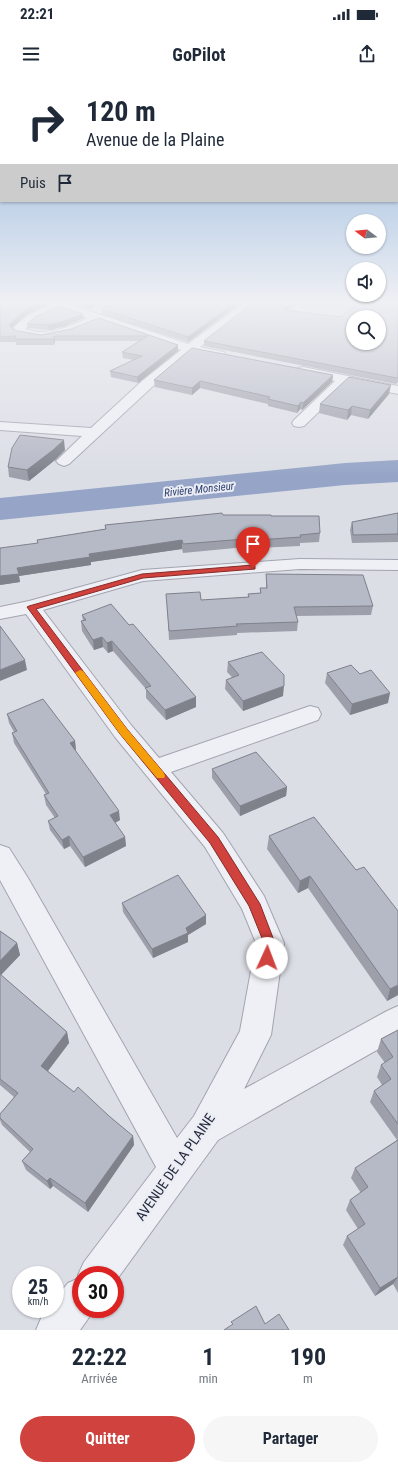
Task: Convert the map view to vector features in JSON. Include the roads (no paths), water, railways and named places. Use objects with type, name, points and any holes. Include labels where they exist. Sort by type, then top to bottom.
[{"type":"street","points":[[64,461],[147,384],[177,359]]},
{"type":"street","points":[[290,368],[398,390]]},
{"type":"street","points":[[299,423],[345,379]]},
{"type":"street","points":[[0,426],[95,433]]},
{"type":"street","points":[[0,613],[31,607],[142,576],[300,564],[398,565]]},
{"type":"street","name":"AVENUE DE LA PLAINE","points":[[31,607],[123,731],[214,840],[254,904],[270,943],[254,1035],[206,1128],[104,1266]]},
{"type":"street","points":[[154,769],[310,714]]},
{"type":"street","points":[[0,856],[9,884],[176,1170]]},
{"type":"street","points":[[206,1128],[398,1021]]},
{"type":"street","points":[[56,1330],[72,1308]]},
{"type":"waterway","name":"Rivière Monsieur","points":[[0,509],[345,474],[398,471]]}]
